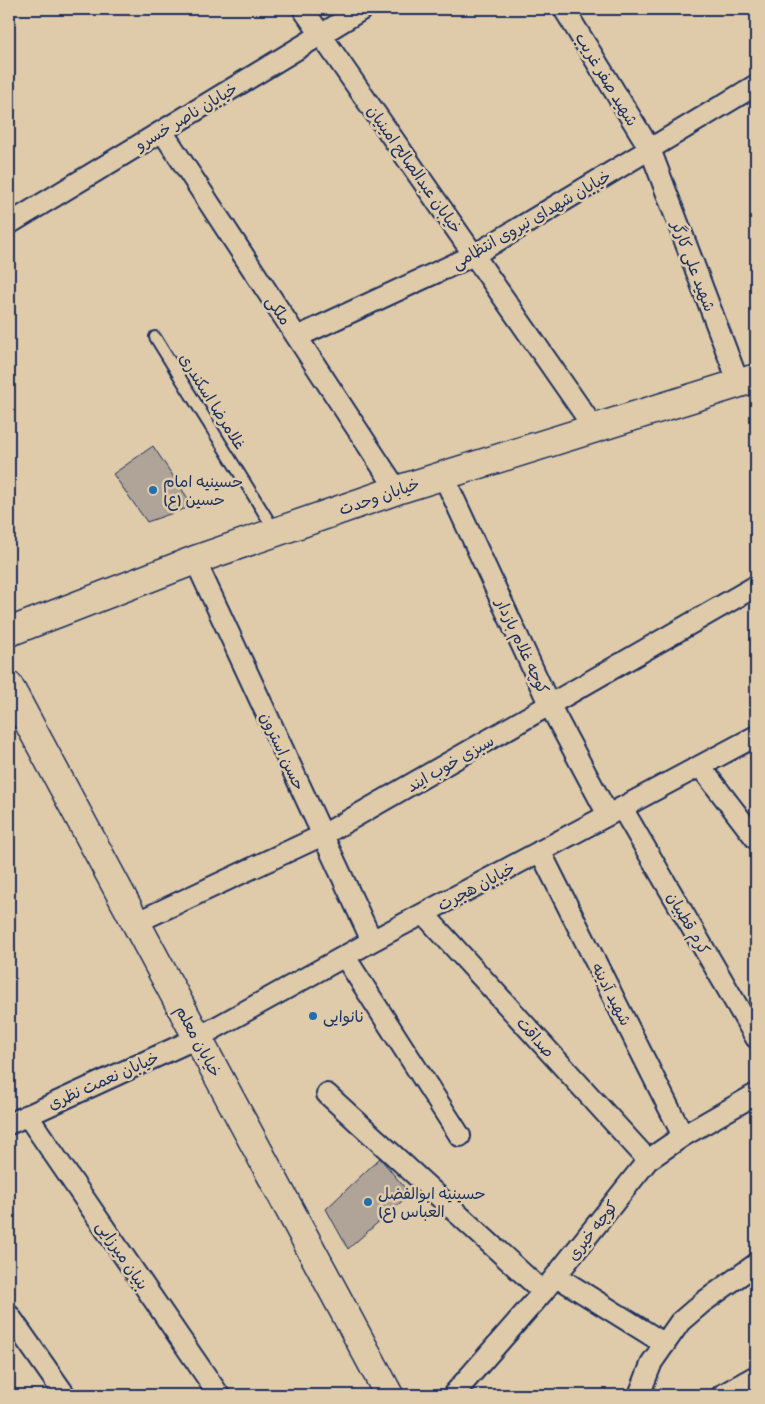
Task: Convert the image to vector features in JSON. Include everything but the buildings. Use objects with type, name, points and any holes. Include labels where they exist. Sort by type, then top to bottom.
[{"type":"main road","name":"خیابان وحدت","points":[[9,632],[194,560],[397,490],[748,381]]},
{"type":"main road","name":"خیابان معلم","points":[[9,686],[389,1395]]},
{"type":"main road","points":[[385,1395],[399,1395]]},
{"type":"street","name":"خیابان عبدالصالح امینیان","points":[[303,9],[594,428]]},
{"type":"street","name":"خیابان ناصر خسرو","points":[[11,218],[162,131],[363,9]]},
{"type":"street","name":"شهید صفر غریب","points":[[564,9],[650,149]]},
{"type":"street","name":"خیابان شهدای نیروی انتظامی","points":[[297,337],[474,255],[756,85]]},
{"type":"street","name":"ملکی","points":[[162,131],[397,490]]},
{"type":"street","name":"شهید علی کارگر","points":[[650,149],[748,381]]},
{"type":"street","name":"کوچه غلام بازدار","points":[[443,475],[550,706],[615,811]]},
{"type":"street","name":"حسن استرون","points":[[194,560],[372,941]]},
{"type":"street","name":"سبزی خوب ایند","points":[[136,923],[323,835],[756,586]]},
{"type":"street","name":"خیابان هجرت","points":[[197,1038],[372,941],[756,736]]},
{"type":"street","points":[[700,766],[756,839]]},
{"type":"street","name":"کرم قطبیان","points":[[615,811],[750,1010],[756,1038]]},
{"type":"street","name":"شهید آدینه","points":[[540,851],[683,1136]]},
{"type":"street","name":"صداقت","points":[[424,914],[648,1160]]},
{"type":"street","points":[[344,957],[460,1136]]},
{"type":"street","name":"خیابان نعمت نظری","points":[[9,1124],[197,1038]]},
{"type":"street","points":[[327,1094],[543,1292]]},
{"type":"street","name":"کوچه خیری","points":[[453,1395],[543,1292],[648,1160],[683,1136],[756,1094]]},
{"type":"street","name":"بنیان میرزایی","points":[[27,1115],[219,1395]]},
{"type":"street","points":[[639,1395],[652,1362],[680,1322],[702,1303],[756,1264]]},
{"type":"street","points":[[556,1276],[665,1344]]},
{"type":"street","points":[[9,1315],[64,1395]]},
{"type":"street","points":[[722,1395],[756,1376]]},
{"type":"lane","name":"غلامرضا اسکندری","points":[[156,337],[275,532]]},
{"type":"place","name":"حسینیه امام حسین (ع)","points":[[153,490]]},
{"type":"place","name":"نانوایی","points":[[313,1016]]},
{"type":"place","name":"حسینیه ابوالفضل العباس (ع)","points":[[368,1202]]}]
